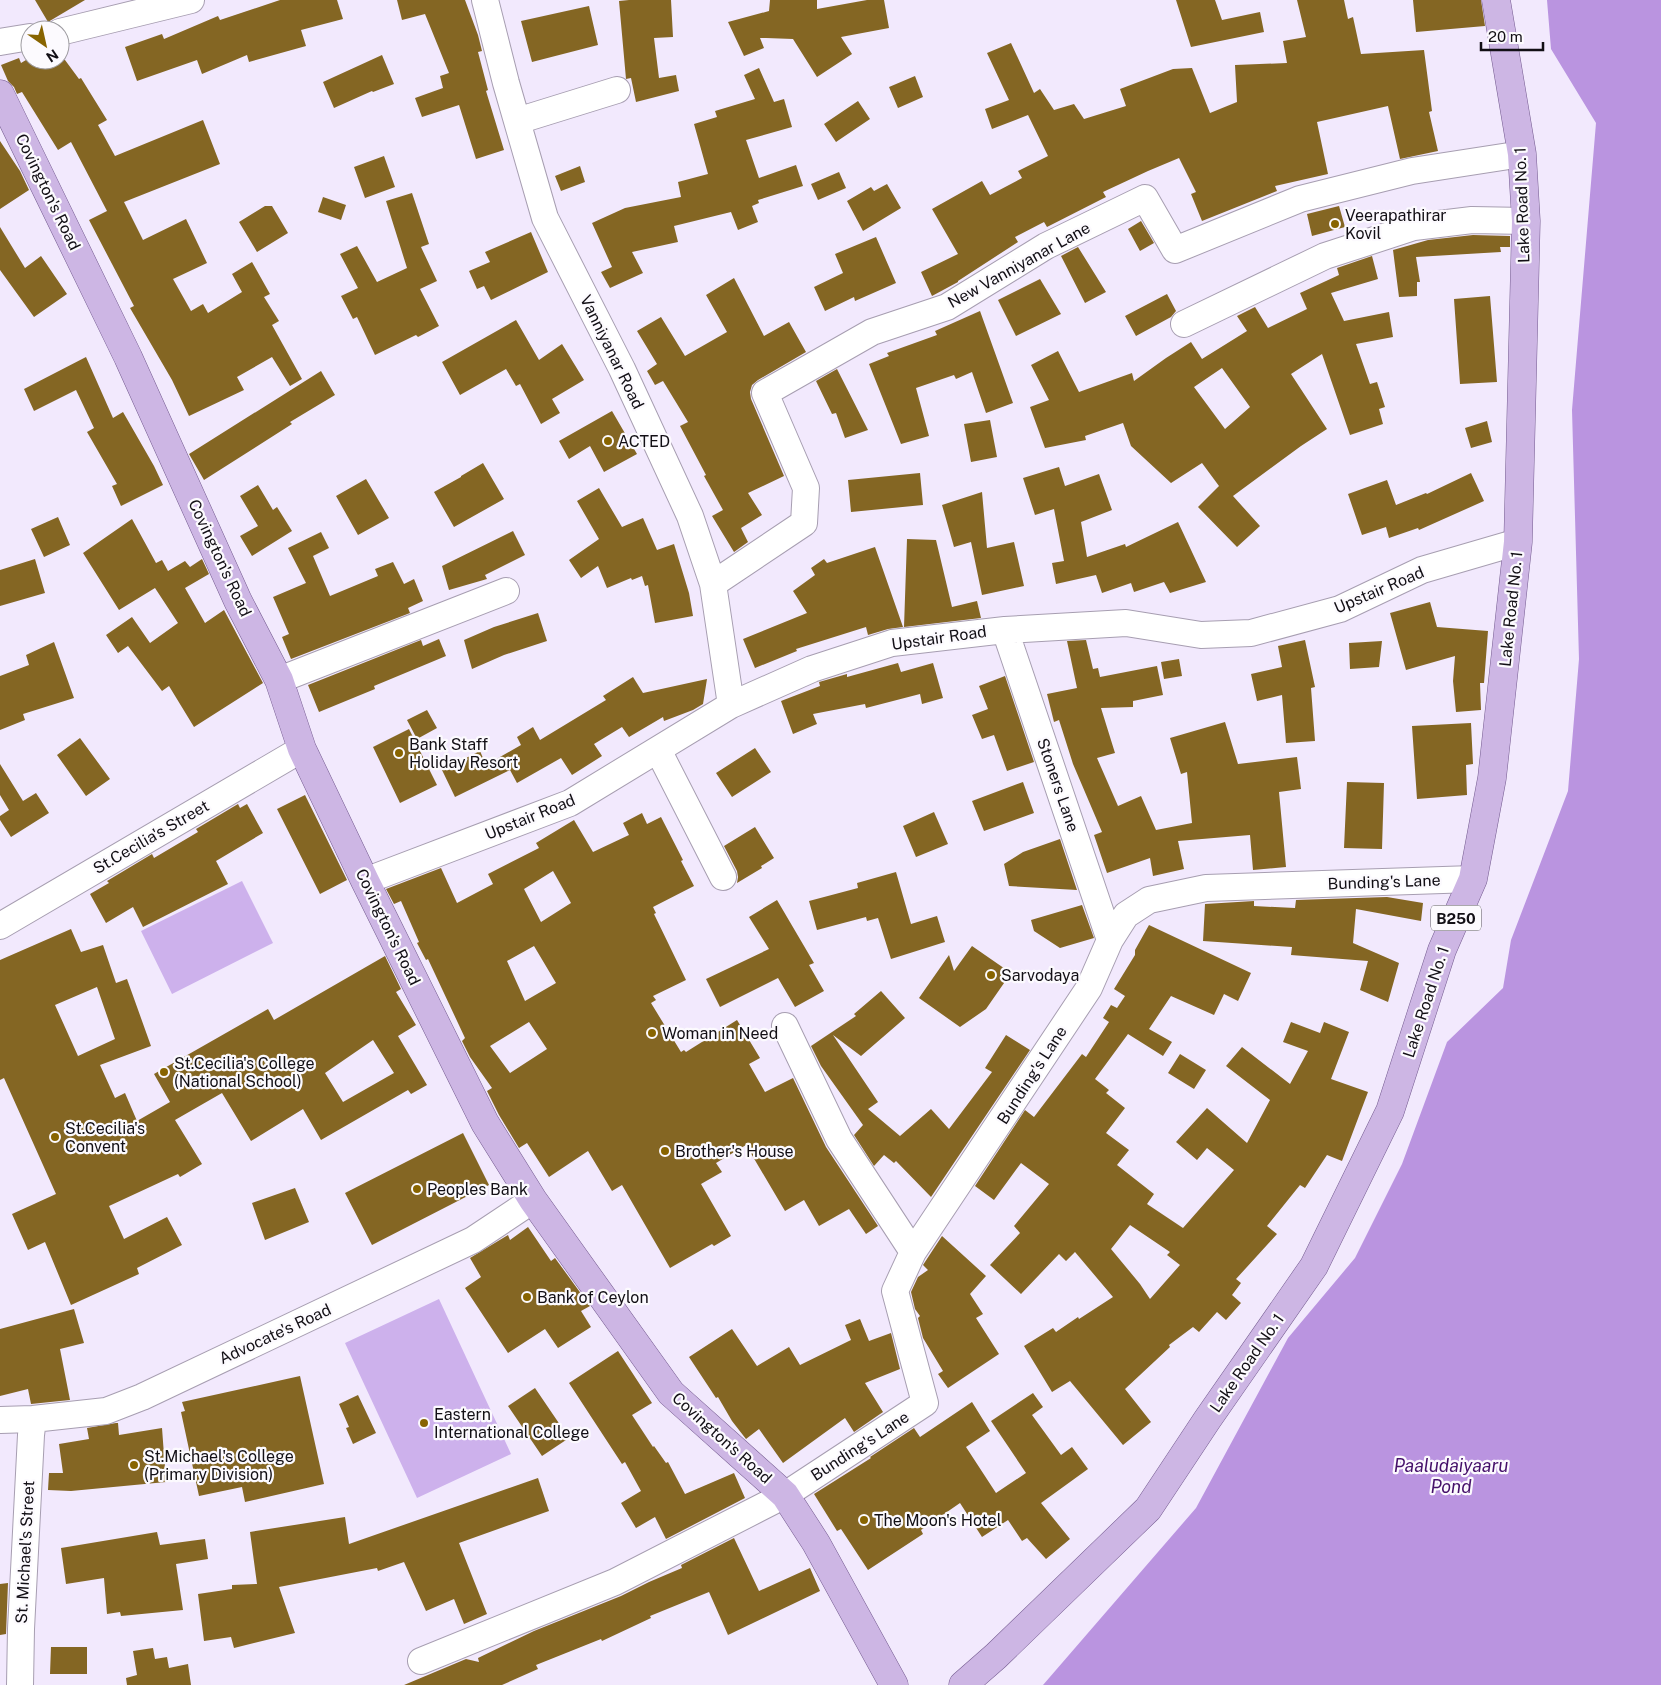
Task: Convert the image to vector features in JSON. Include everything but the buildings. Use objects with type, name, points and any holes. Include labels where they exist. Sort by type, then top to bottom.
[{"type":"main road","name":"Lake Road No. 1","points":[[963,1685],[996,1656],[1148,1509],[1314,1266],[1390,1111],[1442,950],[1473,879],[1492,778],[1518,542],[1526,221],[1522,154],[1496,0]]},
{"type":"main road","name":"Covington's Road","points":[[0,94],[128,357],[238,601],[279,680],[302,748],[365,881],[485,1123],[533,1200],[670,1393],[785,1495],[816,1543],[894,1685]]},
{"type":"street","points":[[70,30],[191,0]]},
{"type":"street","name":"Vanniyanar Road","points":[[485,0],[544,218],[626,378],[690,516],[714,584],[731,705]]},
{"type":"street","points":[[0,42],[20,39]]},
{"type":"street","points":[[517,121],[617,90]]},
{"type":"street","name":"New Vanniyanar Lane","points":[[714,584],[804,523],[806,488],[765,393],[872,332],[947,307],[1046,246],[1145,198],[1175,250],[1300,199],[1412,171],[1522,154]]},
{"type":"street","points":[[1184,324],[1325,256],[1414,227],[1472,220],[1526,221]]},
{"type":"street","name":"Upstair Road","points":[[365,881],[570,802],[731,705],[812,669],[892,643],[1006,630],[1126,623],[1201,635],[1251,633],[1340,609],[1422,570],[1518,542]]},
{"type":"street","points":[[279,680],[506,590]]},
{"type":"street","name":"Stoners Lane","points":[[1006,630],[1110,940]]},
{"type":"street","name":"St.Cecilia's Street","points":[[0,926],[302,748]]},
{"type":"street","points":[[658,750],[723,877]]},
{"type":"street","name":"Bunding's Lane","points":[[785,1495],[925,1403],[895,1291],[913,1252],[1089,988],[1110,940],[1126,915],[1149,900],[1206,888],[1473,879]]},
{"type":"street","points":[[785,1026],[839,1140],[913,1252]]},
{"type":"street","name":"Advocate's Road","points":[[0,1420],[33,1420],[106,1411],[142,1397],[473,1240],[533,1200]]},
{"type":"street","name":"St. Michael's Street","points":[[20,1685],[21,1629],[33,1420]]},
{"type":"street","points":[[421,1661],[615,1582],[785,1495]]},
{"type":"shaded area","points":[[242,881],[273,943],[172,994],[141,931]]},
{"type":"shaded area","points":[[439,1299],[511,1454],[417,1498],[345,1343]]},
{"type":"water","name":"Paaludaiyaaru Pond","points":[[1547,0],[1661,0],[1661,1685],[1043,1685],[1196,1508],[1288,1338],[1355,1258],[1402,1164],[1447,1042],[1503,988],[1511,940],[1568,791],[1579,659],[1572,410],[1596,123],[1551,49]]},
{"type":"place","name":"Veerapathirar Kovil","points":[[1335,224]]},
{"type":"place","name":"ACTED","points":[[608,441]]},
{"type":"place","name":"Bank Staff Holiday Resort","points":[[399,753]]},
{"type":"place","name":"Sarvodaya","points":[[991,975]]},
{"type":"place","name":"Woman in Need","points":[[652,1033]]},
{"type":"place","name":"St.Cecilia's College (National School)","points":[[164,1072]]},
{"type":"place","name":"St.Cecilia's Convent","points":[[55,1137]]},
{"type":"place","name":"Brother's House","points":[[665,1151]]},
{"type":"place","name":"Peoples Bank","points":[[417,1189]]},
{"type":"place","name":"Bank of Ceylon","points":[[527,1297]]},
{"type":"place","name":"Eastern International College","points":[[424,1423]]},
{"type":"place","name":"St.Michael's College (Primary Division)","points":[[134,1465]]},
{"type":"place","name":"The Moon's Hotel","points":[[864,1520]]}]
